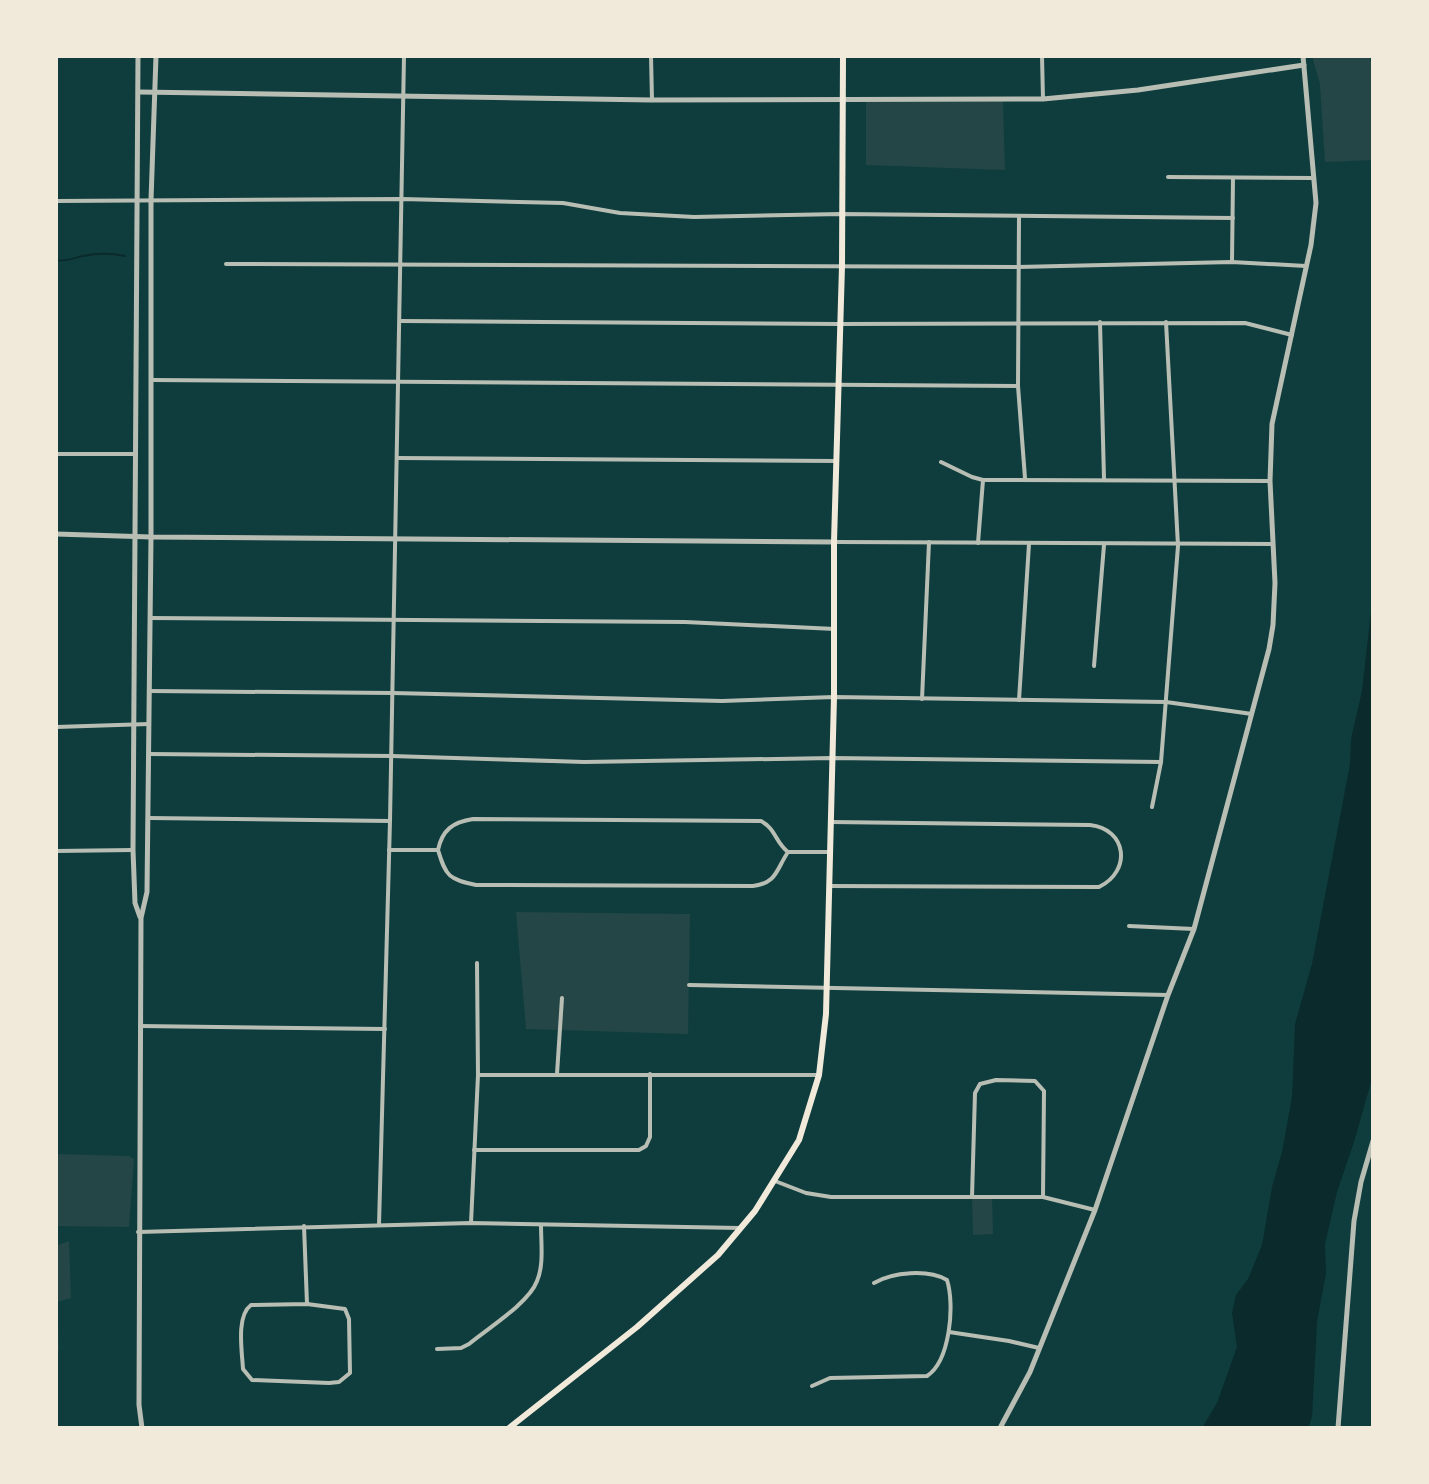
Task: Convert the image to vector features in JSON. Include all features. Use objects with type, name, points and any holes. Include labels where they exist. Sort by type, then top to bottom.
[{"type":"main road","points":[[509,1428],[703,1271],[742,1228],[799,1140],[819,1075],[825,1031],[834,697],[843,56]]},
{"type":"street","points":[[138,56],[133,850],[135,903],[141,918]]},
{"type":"street","points":[[142,1428],[139,1405],[138,1232],[141,918],[147,892],[151,200],[156,56]]},
{"type":"street","points":[[379,1225],[392,756],[404,56]]},
{"type":"street","points":[[651,56],[652,100]]},
{"type":"street","points":[[1042,56],[1043,99]]},
{"type":"street","points":[[1000,1428],[1039,1348],[1095,1210],[1168,995],[1194,929],[1273,625],[1270,481],[1275,405],[1292,335],[1316,203],[1303,56]]},
{"type":"street","points":[[139,92],[652,100],[1043,99],[1138,90],[1304,65]]},
{"type":"street","points":[[1168,177],[1315,178]]},
{"type":"street","points":[[1232,262],[1233,178]]},
{"type":"street","points":[[56,201],[402,199],[563,203],[620,213],[694,217],[841,214],[1233,218]]},
{"type":"street","points":[[1019,216],[1018,386],[1025,478]]},
{"type":"street","points":[[226,264],[1018,267],[1232,262],[1306,266]]},
{"type":"street","points":[[400,321],[1245,323],[1292,335]]},
{"type":"street","points":[[1100,322],[1104,479]]},
{"type":"street","points":[[1152,807],[1161,762],[1178,546],[1166,322]]},
{"type":"street","points":[[152,380],[1018,386]]},
{"type":"street","points":[[56,454],[136,454]]},
{"type":"street","points":[[397,458],[836,461]]},
{"type":"street","points":[[941,462],[983,480],[1270,481]]},
{"type":"street","points":[[978,543],[983,480]]},
{"type":"street","points":[[56,534],[1178,546],[1273,544]]},
{"type":"street","points":[[922,699],[929,542]]},
{"type":"street","points":[[1019,700],[1029,544]]},
{"type":"street","points":[[1094,666],[1104,544]]},
{"type":"street","points":[[150,618],[685,622],[835,629]]},
{"type":"street","points":[[149,691],[722,701],[834,697],[1166,702],[1252,714]]},
{"type":"street","points":[[56,727],[149,724]]},
{"type":"street","points":[[149,754],[392,756],[584,762],[832,758],[1161,762]]},
{"type":"street","points":[[147,818],[390,821]]},
{"type":"street","points":[[788,852],[773,878],[766,884],[753,886],[476,885],[452,880],[444,869],[438,850],[447,829],[459,821],[473,819],[761,821],[771,827],[788,852],[830,852]]},
{"type":"street","points":[[829,886],[1099,887],[1115,877],[1122,855],[1112,834],[1098,826],[830,822]]},
{"type":"street","points":[[56,851],[133,850]]},
{"type":"street","points":[[389,850],[438,850]]},
{"type":"street","points":[[1129,926],[1194,929]]},
{"type":"street","points":[[471,1223],[478,1075],[477,963]]},
{"type":"street","points":[[689,985],[1168,995]]},
{"type":"street","points":[[557,1074],[562,998]]},
{"type":"street","points":[[140,1026],[385,1029]]},
{"type":"street","points":[[474,1150],[639,1150],[646,1146],[650,1137],[650,1074]]},
{"type":"street","points":[[478,1075],[819,1075]]},
{"type":"street","points":[[972,1197],[974,1100],[977,1087],[984,1081],[996,1080],[1035,1081],[1042,1087],[1045,1096],[1043,1197]]},
{"type":"street","points":[[1338,1428],[1354,1221],[1373,1141]]},
{"type":"street","points":[[775,1181],[806,1193],[831,1197],[1043,1197],[1095,1210]]},
{"type":"street","points":[[138,1232],[471,1223],[742,1228]]},
{"type":"street","points":[[437,1349],[461,1348],[469,1344],[528,1296],[540,1272],[541,1225]]},
{"type":"street","points":[[304,1226],[307,1304]]},
{"type":"street","points":[[812,1386],[830,1378],[927,1376],[938,1365],[949,1332],[950,1291],[944,1278],[934,1274],[887,1276],[874,1283]]},
{"type":"street","points":[[307,1304],[345,1309],[349,1319],[350,1373],[339,1382],[329,1383],[252,1380],[243,1369],[243,1317],[246,1308],[251,1305],[307,1304]]},
{"type":"street","points":[[949,1332],[1039,1348]]},
{"type":"shaded area","points":[[1312,56],[1369,56],[1373,68],[1373,160],[1325,162],[1320,84]]},
{"type":"shaded area","points":[[866,101],[1003,101],[1005,170],[866,165]]},
{"type":"shaded area","points":[[1373,594],[1373,1075],[1337,1192],[1325,1244],[1326,1273],[1317,1322],[1312,1417],[1308,1428],[1202,1428],[1217,1403],[1237,1347],[1232,1313],[1236,1295],[1248,1279],[1262,1245],[1272,1187],[1282,1152],[1292,1097],[1295,1024],[1312,964],[1350,764]]},
{"type":"shaded area","points":[[516,912],[690,914],[688,1034],[526,1029]]},
{"type":"shaded area","points":[[56,1154],[129,1156],[134,1159],[129,1227],[56,1226]]},
{"type":"shaded area","points":[[972,1197],[992,1197],[993,1234],[973,1235]]},
{"type":"shaded area","points":[[69,1241],[71,1298],[57,1302],[59,1350],[56,1352],[56,1246]]},
{"type":"waterway","points":[[56,260],[99,254],[125,256]]}]
